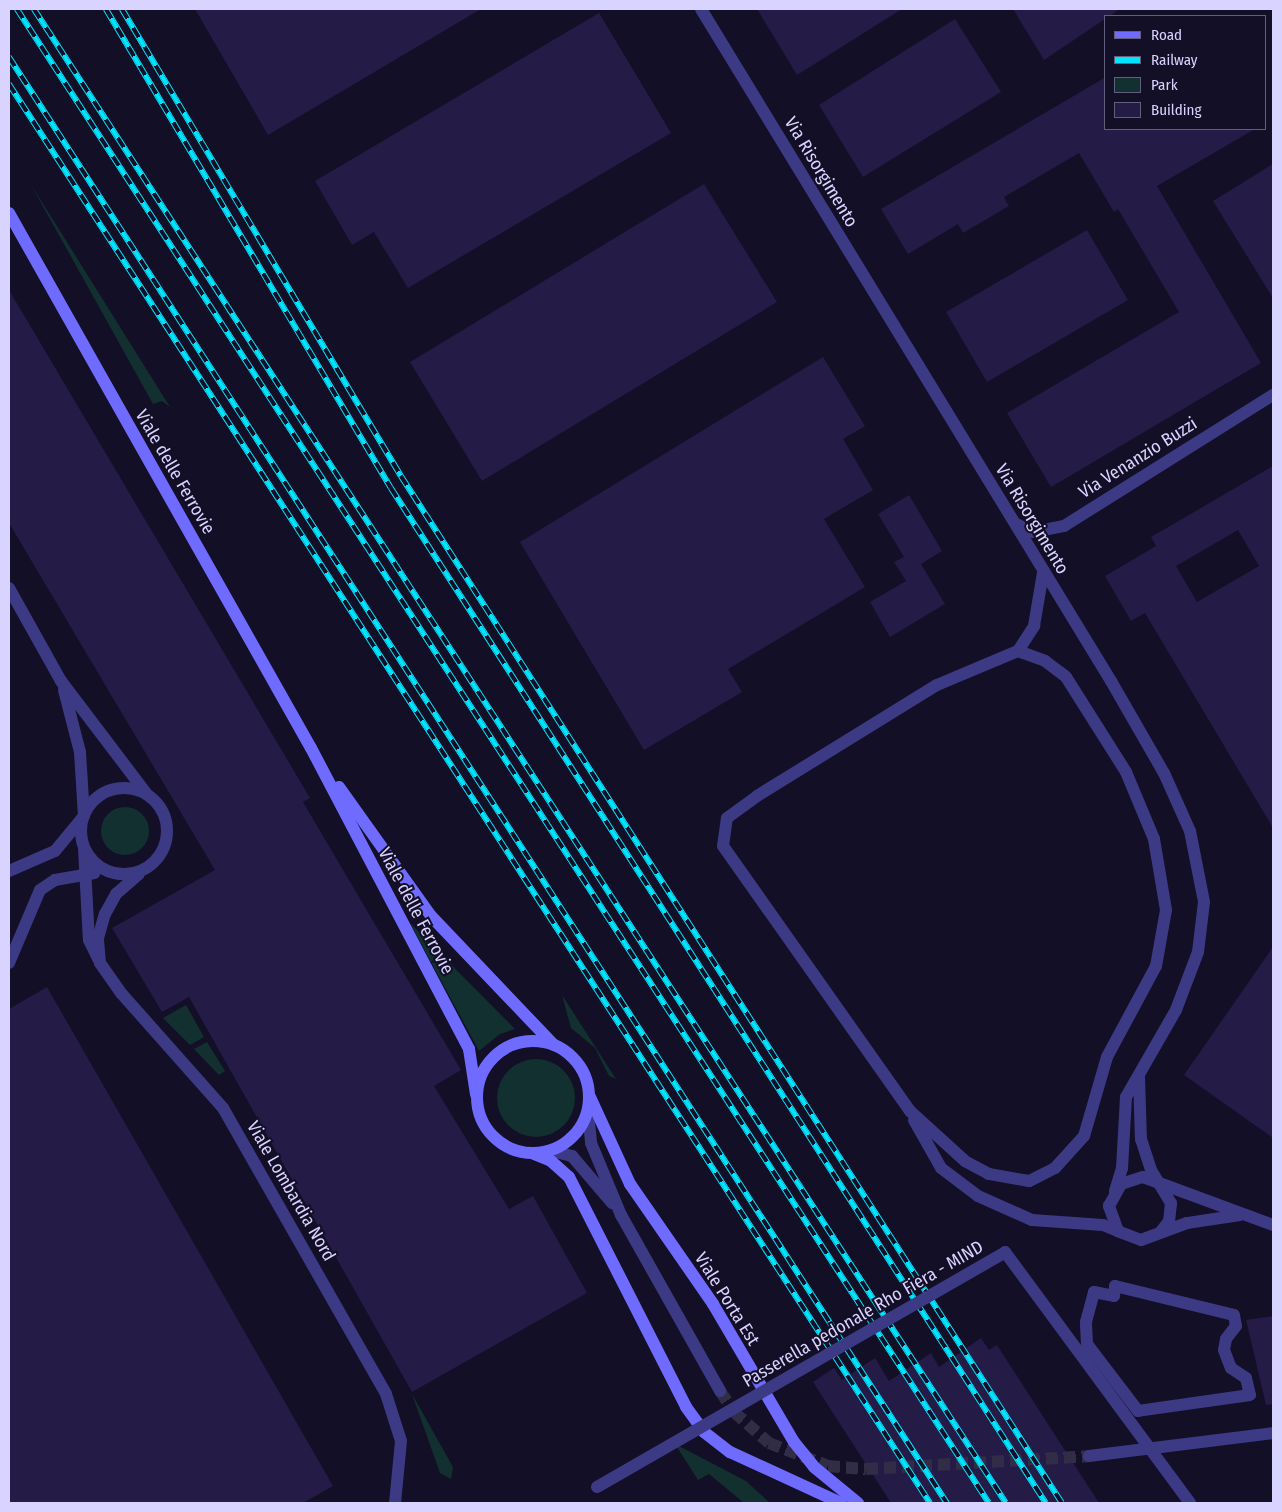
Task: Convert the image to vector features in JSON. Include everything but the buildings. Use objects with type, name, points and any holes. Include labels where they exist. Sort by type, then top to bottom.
[{"type":"street","name":"Via Risorgimento","points":[[701,9],[1016,524],[1043,574],[1164,772],[1198,861],[1204,902],[1194,965],[1176,1010],[1124,1104],[1123,1161],[1114,1191]]},
{"type":"street","name":"Viale delle Ferrovie","points":[[9,214],[311,748],[469,1049],[476,1094]]},
{"type":"street","name":"Via Venanzio Buzzi","points":[[1016,524],[1033,532],[1064,526],[1273,395]]},
{"type":"street","points":[[1043,574],[1034,626],[1018,651],[937,685],[727,818],[724,846],[910,1110],[941,1168],[978,1196],[1032,1220],[1103,1224],[1138,1240],[1156,1236],[1187,1223],[1240,1215]]},
{"type":"street","points":[[10,591],[61,680],[147,794],[162,810],[168,831],[166,845],[148,868],[127,882],[104,914],[98,938],[100,963]]},
{"type":"street","points":[[910,1110],[951,1151],[989,1174],[1029,1181],[1055,1168],[1084,1136],[1101,1071],[1141,1000],[1164,938],[1161,865],[1137,794],[1066,677],[1045,661],[1018,651]]},
{"type":"street","points":[[61,680],[80,752],[84,849],[109,872]]},
{"type":"street","name":"Viale delle Ferrovie","points":[[311,748],[432,916],[554,1045]]},
{"type":"street","points":[[9,871],[55,851],[84,816],[90,804],[107,791],[134,789],[147,794]]},
{"type":"street","name":"Viale Lombardia Nord","points":[[84,849],[90,940],[100,963],[121,993],[214,1093],[386,1394],[401,1441],[401,1466],[395,1503]]},
{"type":"street","points":[[9,963],[40,890],[55,880],[109,872],[134,874],[148,868]]},
{"type":"street","points":[[720,1391],[621,1215],[591,1143],[588,1113],[590,1097],[580,1065],[554,1045],[525,1041],[498,1052],[480,1076],[476,1094],[486,1129],[516,1151],[534,1154],[552,1162],[569,1177],[686,1407],[704,1432],[730,1452],[842,1503]]},
{"type":"street","points":[[1140,1072],[1141,1139],[1160,1185],[1170,1198],[1171,1212],[1167,1225],[1156,1236]]},
{"type":"street","name":"Viale Porta Est","points":[[590,1097],[630,1184],[713,1304],[794,1442],[814,1467],[858,1503]]},
{"type":"street","points":[[552,1151],[578,1133],[588,1113]]},
{"type":"street","points":[[534,1154],[552,1151],[572,1156],[621,1215]]},
{"type":"street","points":[[1120,1232],[1109,1213],[1114,1191],[1136,1177],[1273,1225]]},
{"type":"street","name":"Passerella pedonale Rho Fiera - MIND","points":[[598,1487],[1005,1252],[1190,1503]]},
{"type":"street","points":[[1115,1286],[1234,1315],[1236,1326],[1226,1339],[1224,1350],[1231,1368],[1246,1378],[1250,1395],[1138,1411],[1087,1344],[1086,1322],[1094,1292],[1114,1296],[1115,1286]]},
{"type":"street","points":[[1089,1456],[1273,1433]]},
{"type":"green space","points":[[30,183],[170,407],[162,401],[153,404]]},
{"type":"green space","points":[[125,807],[134,809],[142,814],[147,822],[149,831],[147,840],[142,848],[134,853],[125,855],[116,853],[108,848],[103,840],[101,831],[103,822],[108,814],[116,809]]},
{"type":"green space","points":[[410,923],[515,1029],[500,1034],[479,1051]]},
{"type":"green space","points":[[562,995],[616,1079],[609,1076],[595,1048],[571,1028]]},
{"type":"green space","points":[[186,1005],[204,1037],[190,1045],[163,1018]]},
{"type":"green space","points":[[207,1042],[225,1071],[219,1075],[194,1049]]},
{"type":"green space","points":[[536,1059],[551,1062],[564,1070],[572,1083],[575,1098],[572,1113],[564,1126],[551,1134],[536,1137],[521,1134],[508,1126],[500,1113],[497,1098],[500,1083],[508,1070],[521,1062]]},
{"type":"green space","points":[[412,1394],[453,1467],[451,1479],[440,1473]]},
{"type":"green space","points":[[675,1444],[746,1481],[770,1503],[744,1503],[709,1474],[698,1480]]},
{"type":"tunnel","points":[[720,1391],[734,1412],[769,1443],[828,1466],[866,1469],[1089,1456]]},
{"type":"railway","points":[[17,9],[989,1503]]},
{"type":"railway","points":[[34,9],[1006,1503]]},
{"type":"railway","points":[[106,9],[391,488],[1046,1503]]},
{"type":"railway","points":[[122,9],[401,476],[1062,1503]]},
{"type":"railway","points":[[9,57],[947,1503]]},
{"type":"railway","points":[[9,84],[930,1503]]}]
